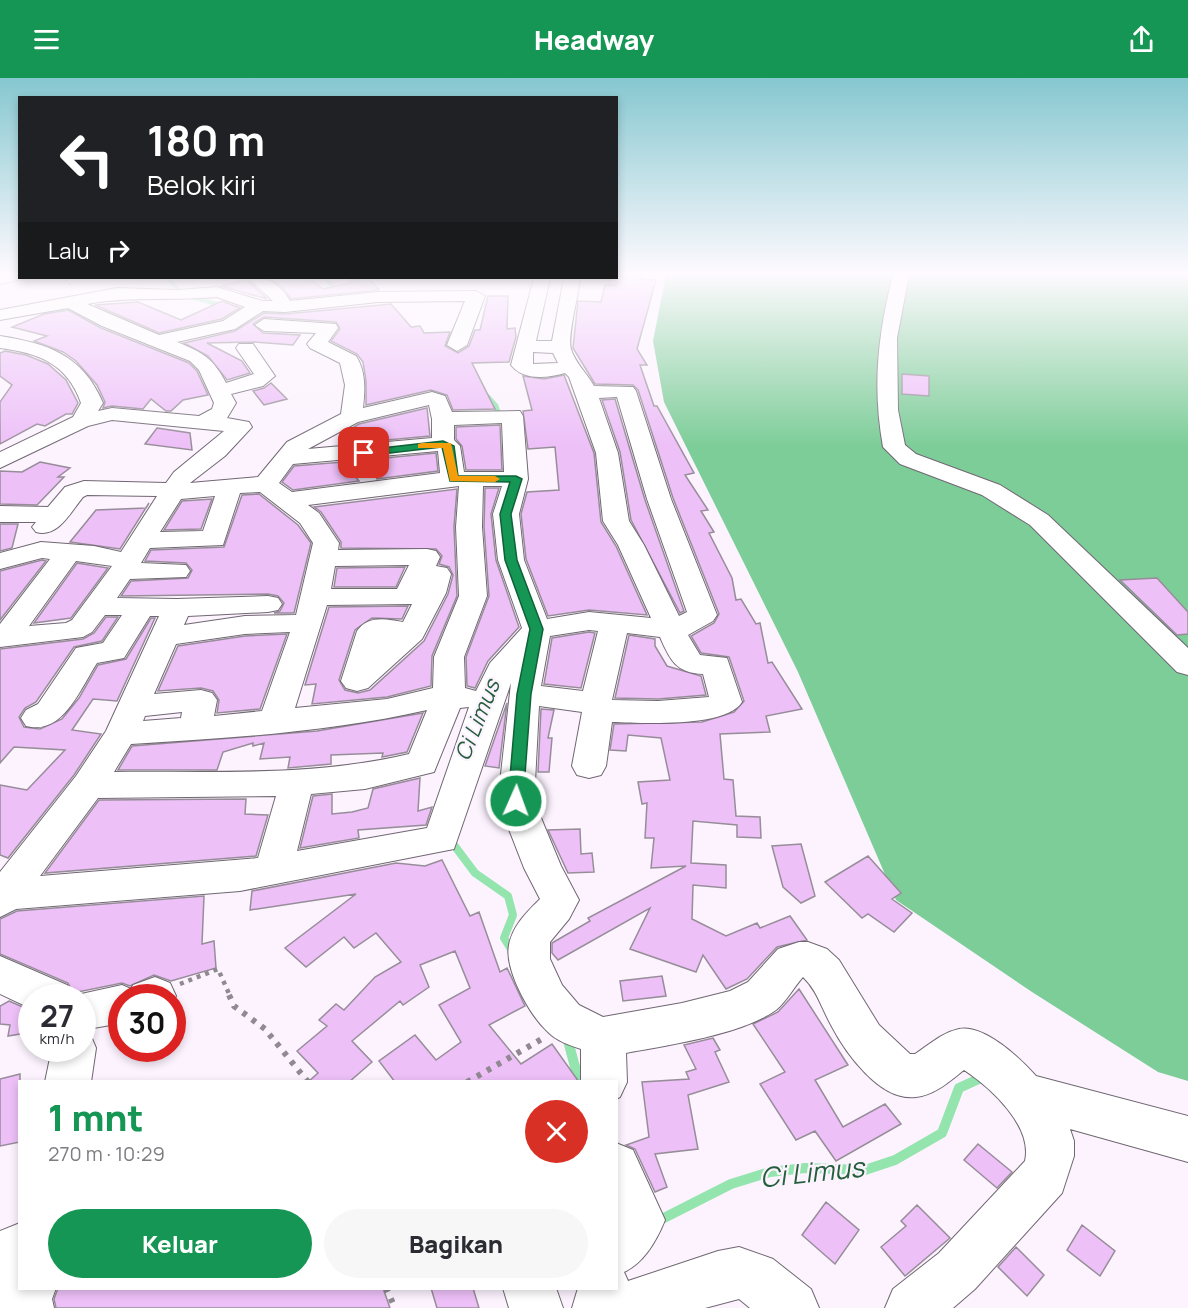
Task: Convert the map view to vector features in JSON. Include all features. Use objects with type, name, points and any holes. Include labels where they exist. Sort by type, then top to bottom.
[{"type":"street","points":[[136,332],[204,362],[219,391],[224,408],[206,421]]},
{"type":"street","points":[[159,341],[194,332]]},
{"type":"street","points":[[326,332],[317,344],[349,360],[355,386],[351,417]]},
{"type":"street","points":[[457,345],[462,332]]},
{"type":"street","points":[[528,332],[521,366],[526,369],[544,371],[569,366]]},
{"type":"street","points":[[128,719],[194,730],[376,711],[449,696],[505,698],[658,712],[723,705],[726,702],[716,665],[686,662],[631,545],[616,521],[608,453],[587,392],[578,374],[569,366],[560,347],[563,332]]},
{"type":"street","points":[[889,332],[887,410],[894,447],[908,459],[991,490],[1040,520],[1188,665]]},
{"type":"street","points":[[0,342],[37,348],[52,355],[73,375],[91,399],[90,407],[81,421]]},
{"type":"street","points":[[525,346],[560,347]]},
{"type":"street","points":[[219,391],[256,382],[265,376],[246,348]]},
{"type":"street","points":[[537,629],[589,621],[615,622],[673,631],[699,618],[703,610],[659,499],[626,391],[587,392]]},
{"type":"street","points":[[265,484],[284,458],[302,443],[351,417],[432,398],[438,400],[443,419],[443,444]]},
{"type":"street","points":[[0,461],[81,421],[112,414],[206,421],[241,427],[217,451],[165,490],[142,540],[78,629],[2,638]]},
{"type":"street","points":[[7,883],[273,871],[441,839],[537,629],[511,560],[506,514],[516,479],[512,416],[443,419]]},
{"type":"street","points":[[302,443],[359,437],[390,424]]},
{"type":"street","points":[[88,785],[297,783],[365,777],[422,763],[449,696],[449,657],[473,596],[470,543],[462,478],[449,446],[443,444],[284,458]]},
{"type":"street","points":[[288,500],[462,478],[516,479]]},
{"type":"street","points":[[0,514],[49,521],[74,492],[84,488],[229,489],[265,484],[288,500],[310,518],[326,543],[312,610],[275,721]]},
{"type":"street","points":[[142,540],[214,538],[229,489]]},
{"type":"street","points":[[351,712],[357,680],[372,631],[381,627],[412,633],[432,593],[446,548],[470,543]]},
{"type":"street","points":[[0,561],[30,551],[69,552],[94,554],[124,567],[176,571]]},
{"type":"street","points":[[2,638],[69,552]]},
{"type":"street","points":[[167,636],[245,625],[312,610],[402,598],[408,595],[427,557],[323,558]]},
{"type":"street","points":[[96,606],[177,608],[268,604]]},
{"type":"street","points":[[37,718],[49,712],[87,655],[113,651],[142,606]]},
{"type":"street","points":[[7,883],[88,785],[128,719],[167,636],[177,608]]},
{"type":"street","points":[[589,765],[597,707],[615,622]]},
{"type":"street","points":[[505,698],[516,801],[543,868],[561,900],[531,937],[527,948],[528,961],[543,992],[586,1031],[603,1080]]},
{"type":"street","points":[[273,871],[297,783]]},
{"type":"street","points":[[586,1031],[715,1016],[760,998],[778,981],[785,968],[798,959],[816,963],[830,979],[858,1028],[880,1059],[903,1075],[924,1074],[954,1052],[964,1049],[978,1053],[997,1065],[1022,1095],[1049,1137],[1051,1158],[1045,1176],[957,1271],[912,1308]]},
{"type":"street","points":[[0,974],[100,1011],[69,1080]]},
{"type":"street","points":[[1022,1095],[1188,1139]]},
{"type":"street","points":[[618,1171],[640,1220],[618,1246]]},
{"type":"street","points":[[0,1262],[18,1249]]},
{"type":"street","points":[[627,1308],[670,1295],[718,1276],[739,1273],[754,1278],[792,1308]]},
{"type":"street","points":[[27,1308],[25,1296],[29,1290]]},
{"type":"street","points":[[530,1290],[536,1308]]},
{"type":"street","points":[[599,1308],[604,1290]]},
{"type":"path","points":[[100,1011],[218,969],[234,1006],[265,1029],[306,1080]]},
{"type":"path","points":[[472,1080],[586,1031]]},
{"type":"path","points":[[387,1290],[395,1308]]},
{"type":"green space","points":[[655,332],[1188,332],[1188,1081],[1158,1072],[1032,992],[896,900],[798,672],[664,402],[653,341]]},
{"type":"building","points":[[33,332],[112,332],[189,363],[197,371],[208,395],[183,400],[171,411],[166,411],[151,399],[143,409],[112,406],[103,408],[105,402],[97,385],[76,361],[63,352],[34,341],[47,336]]},
{"type":"building","points":[[229,332],[300,335],[293,345],[253,342],[207,343],[242,361],[250,373],[227,380],[208,356],[184,343]]},
{"type":"building","points":[[337,332],[450,332],[445,346],[458,353],[469,346],[474,332],[515,332],[509,362],[472,363],[495,409],[453,410],[447,395],[431,390],[366,405],[363,362],[357,354],[331,341]]},
{"type":"building","points":[[575,332],[642,332],[637,349],[647,365],[640,365],[654,406],[657,406],[694,473],[685,475],[708,510],[701,511],[714,532],[709,533],[732,578],[736,600],[741,599],[756,624],[760,623],[768,663],[772,662],[802,709],[766,716],[770,732],[720,734],[724,779],[733,780],[736,816],[760,817],[761,838],[737,837],[737,825],[693,821],[691,863],[726,865],[726,888],[693,885],[692,919],[726,936],[757,923],[760,928],[790,916],[807,940],[777,947],[747,979],[726,989],[703,955],[696,972],[630,949],[650,908],[558,960],[552,953],[552,943],[590,921],[588,918],[686,866],[651,868],[654,838],[645,838],[647,803],[642,804],[638,782],[670,780],[661,738],[628,735],[626,751],[610,750],[614,724],[702,722],[734,712],[744,701],[729,657],[701,653],[691,636],[714,623],[719,614],[673,498],[638,390],[633,385],[595,384],[573,348]]},
{"type":"building","points":[[5,351],[26,355],[48,364],[66,380],[78,403],[72,414],[66,414],[45,426],[37,424],[0,444],[0,402],[12,385],[0,376],[0,353]]},
{"type":"building","points":[[902,374],[929,376],[929,396],[902,394]]},
{"type":"building","points":[[564,375],[594,453],[601,522],[616,546],[647,615],[589,610],[548,616],[526,559],[521,514],[527,492],[559,490],[555,447],[528,449],[523,411],[532,410],[523,376],[544,379]]},
{"type":"building","points":[[271,383],[287,399],[264,405],[253,391]]},
{"type":"building","points":[[615,399],[645,500],[684,611],[680,613],[631,520],[620,452],[602,400]]},
{"type":"building","points":[[427,408],[430,436],[355,443],[350,436],[349,430],[359,424]]},
{"type":"building","points":[[500,425],[502,470],[466,470],[462,446],[456,439],[456,427]]},
{"type":"building","points":[[157,428],[190,433],[192,450],[145,444]]},
{"type":"building","points":[[436,453],[438,471],[377,479],[365,460]]},
{"type":"building","points":[[40,462],[70,468],[58,477],[64,477],[37,505],[0,504],[0,471],[22,472]]},
{"type":"building","points":[[343,462],[359,481],[293,490],[282,482],[294,466]]},
{"type":"building","points":[[485,488],[499,488],[491,514],[496,560],[519,627],[488,661],[475,688],[467,686],[466,657],[489,596],[484,527]]},
{"type":"building","points":[[457,489],[454,527],[457,596],[432,656],[431,686],[387,697],[312,704],[316,684],[305,685],[329,607],[408,606],[402,619],[372,618],[355,630],[339,680],[345,690],[358,693],[370,690],[424,641],[448,594],[453,575],[449,567],[439,564],[442,556],[436,549],[341,548],[341,542],[321,512],[314,507]]},
{"type":"building","points":[[259,494],[298,525],[311,543],[294,613],[274,613],[280,611],[284,603],[278,596],[268,594],[121,596],[131,581],[188,578],[192,570],[186,563],[145,561],[151,550],[224,547],[242,495]]},
{"type":"building","points":[[212,499],[201,529],[164,530],[182,501]]},
{"type":"building","points":[[146,508],[120,549],[70,542],[96,510]]},
{"type":"building","points":[[0,524],[18,524],[12,548],[0,551]]},
{"type":"building","points":[[42,560],[46,561],[0,620],[0,571]]},
{"type":"building","points":[[77,563],[108,568],[71,618],[34,623]]},
{"type":"building","points":[[405,567],[396,587],[334,587],[337,568]]},
{"type":"building","points":[[1157,578],[1188,612],[1188,634],[1177,635],[1120,580]]},
{"type":"building","points":[[106,617],[118,617],[102,641],[74,647],[36,702],[25,708],[19,717],[24,727],[40,729],[62,719],[79,698],[98,665],[126,659],[151,618],[155,618],[117,701],[93,699],[72,730],[101,734],[74,775],[8,858],[0,855],[0,785],[27,790],[65,750],[14,747],[0,763],[0,649],[83,639],[94,633]]},
{"type":"building","points":[[595,633],[581,688],[544,684],[552,638]]},
{"type":"building","points":[[287,634],[260,709],[217,713],[219,700],[213,691],[201,688],[158,691],[178,646],[245,636]]},
{"type":"building","points":[[629,635],[655,639],[655,646],[667,666],[701,676],[706,695],[658,699],[615,698]]},
{"type":"building","points":[[507,703],[499,768],[485,766]]},
{"type":"building","points":[[541,709],[554,710],[548,738],[552,738],[549,772],[538,772]]},
{"type":"building","points":[[423,713],[407,752],[382,757],[383,753],[331,755],[331,764],[288,768],[290,757],[260,759],[264,743],[253,746],[253,743],[223,752],[217,770],[118,770],[132,746],[317,731]]},
{"type":"building","points":[[420,778],[418,811],[432,807],[426,825],[358,830],[359,838],[300,848],[313,796],[332,794],[332,814],[352,812],[368,808],[373,789]]},
{"type":"building","points":[[246,799],[245,814],[268,815],[256,856],[45,873],[99,800]]},
{"type":"building","points":[[580,829],[581,854],[592,853],[594,872],[568,873],[548,830]]},
{"type":"building","points":[[801,844],[815,896],[801,903],[783,887],[772,846]]},
{"type":"building","points":[[868,856],[901,893],[892,899],[912,913],[894,932],[868,914],[862,918],[825,882]]},
{"type":"building","points":[[442,860],[470,916],[479,912],[500,972],[507,968],[525,1006],[489,1025],[521,1064],[552,1044],[578,1080],[393,1080],[379,1061],[415,1035],[436,1060],[461,1042],[439,1005],[470,988],[455,951],[420,965],[429,987],[403,1005],[400,1001],[352,1041],[372,1062],[351,1080],[310,1080],[318,1073],[297,1051],[327,1026],[319,1020],[336,1004],[344,1010],[375,977],[401,962],[376,933],[354,948],[344,937],[306,967],[285,948],[356,894],[250,910],[252,891],[396,863],[425,866]]},
{"type":"building","points":[[204,896],[202,944],[214,941],[216,968],[171,981],[154,975],[134,984],[108,984],[96,988],[96,984],[68,984],[0,954],[0,919],[17,911]]},
{"type":"building","points":[[662,976],[666,996],[623,1001],[620,981]]},
{"type":"building","points":[[799,989],[848,1065],[815,1080],[843,1127],[885,1104],[901,1124],[836,1161],[815,1131],[796,1140],[760,1084],[785,1072],[753,1024],[778,1012]]},
{"type":"building","points":[[9,1001],[18,1005],[18,1034],[8,1036],[10,1025],[0,1024],[0,1006]]},
{"type":"building","points":[[713,1038],[720,1050],[715,1052],[729,1082],[688,1095],[698,1149],[655,1154],[667,1187],[655,1192],[635,1149],[626,1145],[649,1137],[642,1082],[689,1079],[686,1072],[696,1069],[684,1045]]},
{"type":"building","points":[[20,1074],[20,1080],[18,1080],[18,1142],[0,1146],[0,1079]]},
{"type":"building","points":[[978,1144],[1012,1172],[997,1188],[964,1160]]},
{"type":"building","points":[[826,1202],[859,1230],[835,1264],[802,1235]]},
{"type":"building","points":[[917,1205],[950,1238],[905,1276],[881,1247],[906,1226],[901,1221]]},
{"type":"building","points":[[1082,1225],[1115,1251],[1100,1276],[1067,1250]]},
{"type":"building","points":[[1016,1247],[1044,1275],[1027,1296],[998,1267]]},
{"type":"building","points":[[57,1290],[384,1290],[390,1308],[56,1308],[54,1299]]},
{"type":"building","points":[[432,1290],[474,1290],[479,1308],[437,1308]]},
{"type":"waterway","name":"Ci Limus","points":[[484,392],[489,398]]},
{"type":"waterway","name":"Ci Limus","points":[[488,397],[496,406],[500,418]]},
{"type":"waterway","name":"Ci Limus","points":[[451,841],[475,873],[508,896],[513,915],[504,938],[513,952]]},
{"type":"waterway","name":"Ci Limus","points":[[567,1037],[578,1080]]},
{"type":"waterway","name":"Ci Limus","points":[[656,1222],[731,1184],[770,1172],[805,1168],[865,1170],[895,1160],[942,1133],[959,1088],[983,1077]]},
{"type":"slow traffic","points":[[422,446],[443,444],[449,446],[453,479],[495,479]]},
{"type":"route","points":[[364,453],[443,444],[449,446],[453,479],[516,479],[506,514],[511,560],[537,629],[524,694],[516,801]]}]
